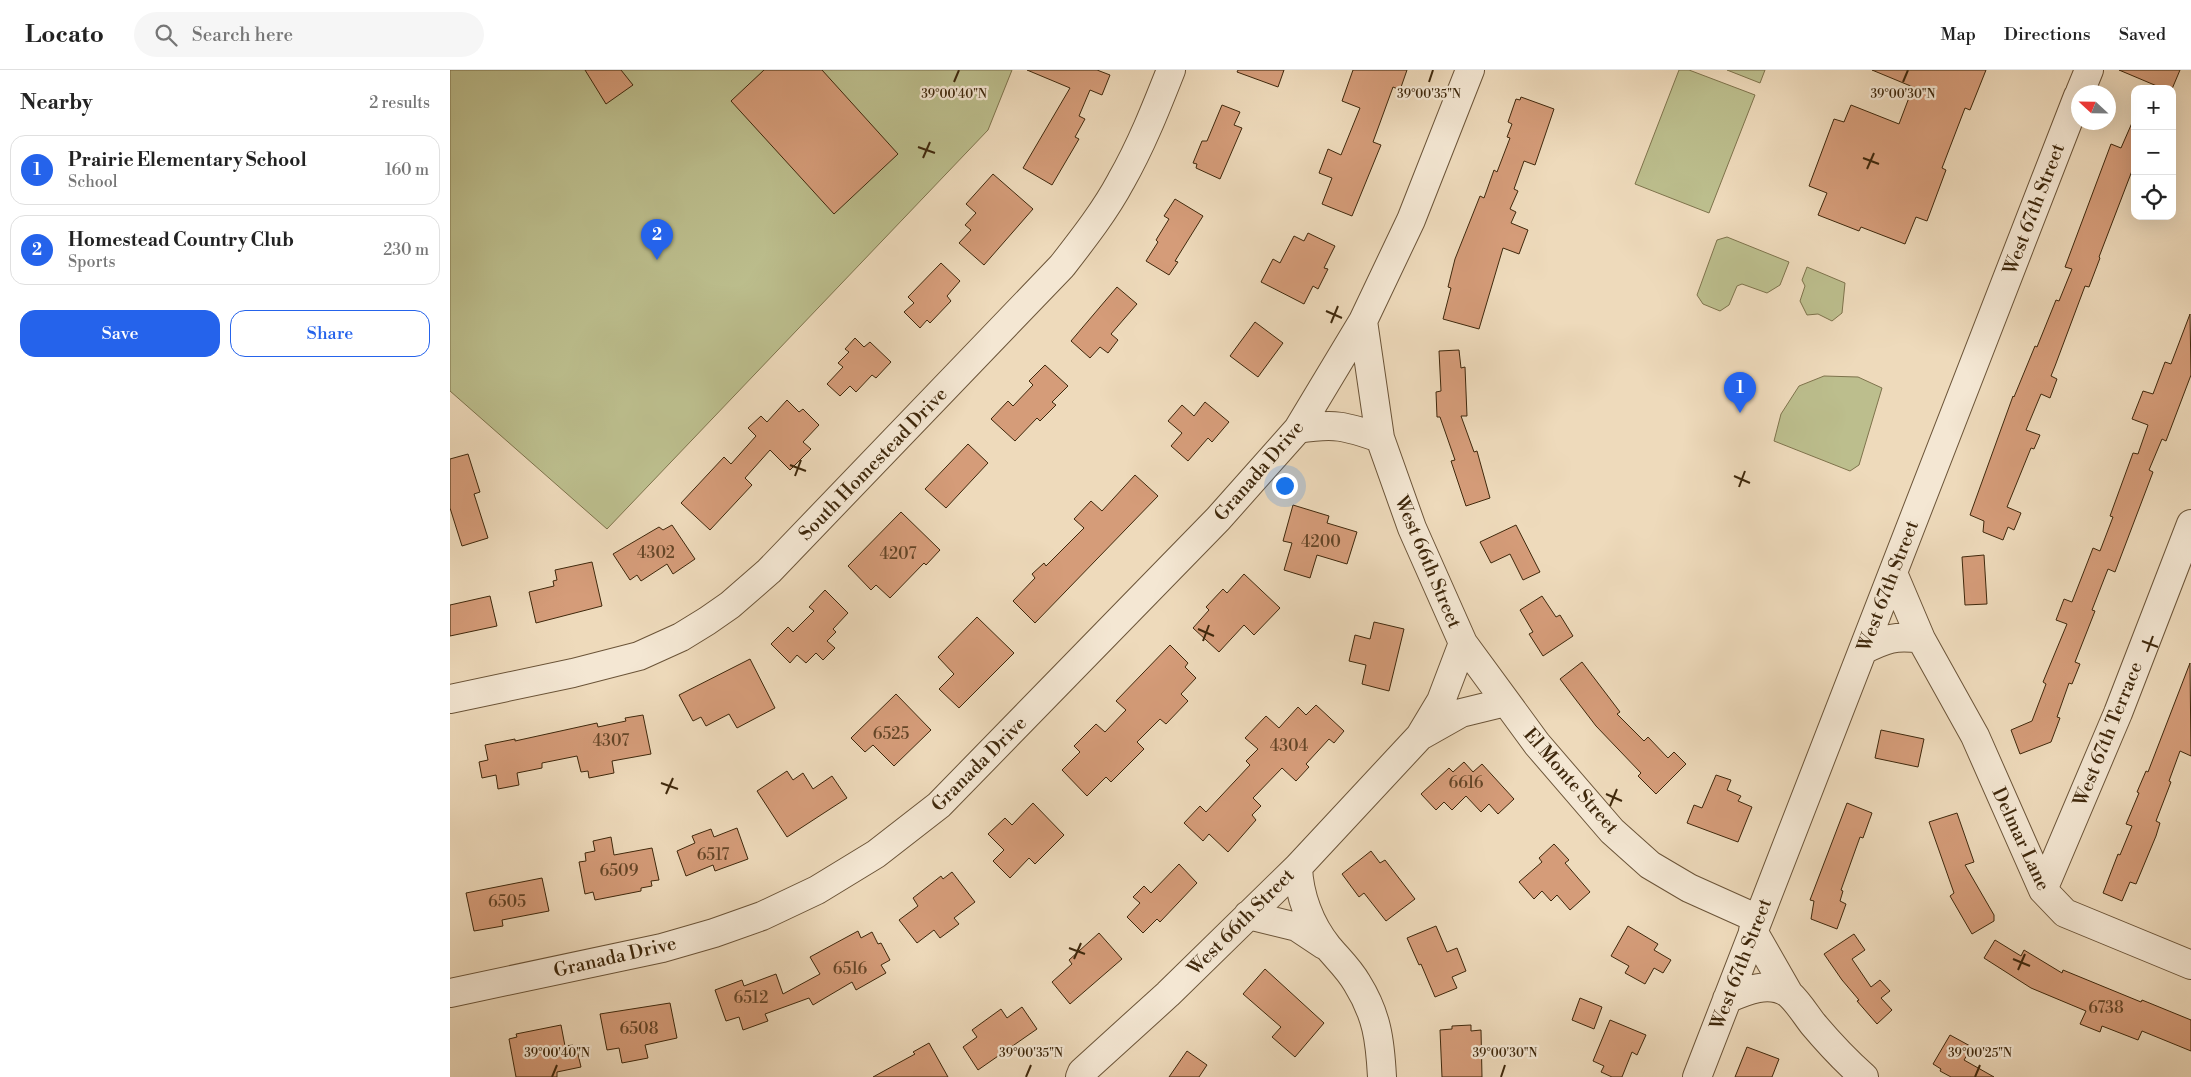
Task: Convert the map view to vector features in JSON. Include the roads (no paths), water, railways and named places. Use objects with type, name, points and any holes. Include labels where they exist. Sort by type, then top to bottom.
[{"type":"street","name":"South Homestead Drive","points":[[450,699],[573,673],[639,656],[681,637],[730,605],[776,564],[1062,266],[1086,236],[1121,183],[1141,143],[1171,70]]},
{"type":"street","points":[[1363,321],[1411,220],[1470,70]]},
{"type":"street","name":"West 67th Street","points":[[2083,85],[2089,70]]},
{"type":"street","name":"West 67th Street","points":[[1697,1077],[2071,115]]},
{"type":"street","name":"Granada Drive","points":[[450,993],[662,948],[714,933],[762,916],[817,890],[876,854],[946,798],[1218,519],[1298,429],[1363,321]]},
{"type":"street","name":"West 66th Street","points":[[1079,1076],[1168,994],[1298,866],[1420,736],[1442,702],[1463,643],[1412,528],[1380,438],[1363,321]]},
{"type":"street","points":[[1298,429],[1321,425],[1344,426],[1380,438]]},
{"type":"street","name":"West 67th Terrace","points":[[2043,890],[2118,713],[2191,524]]},
{"type":"street","name":"Delmar Lane","points":[[1893,573],[1921,639],[1975,736],[2043,890],[2065,914],[2191,965]]},
{"type":"street","points":[[1863,650],[1887,638],[1903,636],[1921,639]]},
{"type":"street","name":"El Monte Street","points":[[1463,643],[1537,744],[1612,831],[1650,865],[1756,925]]},
{"type":"street","points":[[1420,736],[1461,713],[1506,702]]},
{"type":"street","points":[[2016,832],[2031,838],[2052,840],[2069,832]]},
{"type":"street","points":[[1298,866],[1299,886],[1310,918],[1328,947],[1357,982],[1373,1012],[1380,1042],[1382,1077]]},
{"type":"street","points":[[1248,915],[1297,927],[1328,947]]},
{"type":"street","points":[[1756,925],[1788,994],[1830,1044],[1864,1077]]},
{"type":"street","points":[[1727,999],[1748,990],[1759,988],[1772,988],[1788,994]]},
{"type":"place","name":"Homestead Country Club","points":[[657,260]]},
{"type":"place","name":"Prairie Elementary School","points":[[1740,413]]}]
